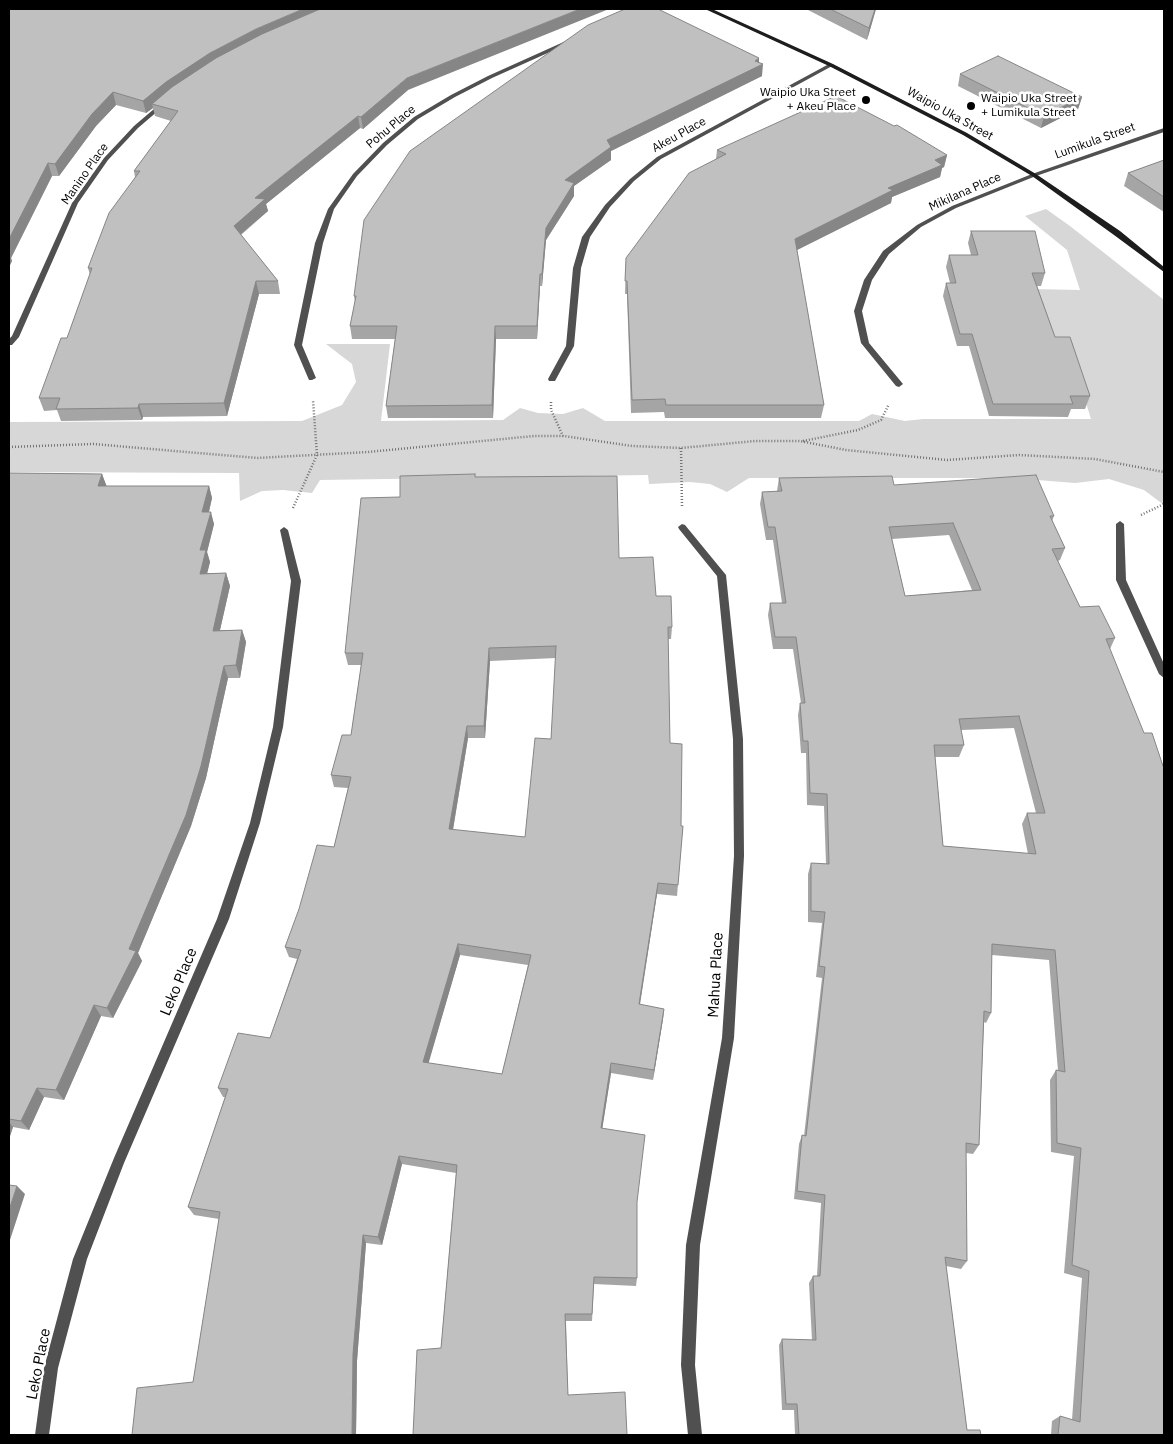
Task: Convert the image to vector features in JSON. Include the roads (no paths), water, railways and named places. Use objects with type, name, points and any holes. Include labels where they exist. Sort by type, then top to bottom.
[{"type":"street","name":"Waipio Uka Street","points":[[708,9],[831,65],[965,134],[1034,175],[1117,233],[1164,270]]},
{"type":"street","name":"Pohu Place","points":[[312,378],[298,345],[319,243],[331,209],[355,175],[385,144],[416,118],[490,77],[578,38]]},
{"type":"street","name":"Akeu Place","points":[[552,379],[570,346],[577,268],[586,237],[607,206],[632,180],[659,158],[831,65]]},
{"type":"street","name":"Manino Place","points":[[9,343],[15,337],[75,202],[106,159],[136,127],[172,97]]},
{"type":"street","name":"Lumikula Street","points":[[1034,175],[1164,130]]},
{"type":"street","name":"Mikilana Place","points":[[899,384],[865,344],[858,311],[868,280],[886,253],[919,226],[954,207],[1034,175]]},
{"type":"street","points":[[1120,524],[1121,580],[1164,674]]},
{"type":"street","name":"Mahua Place","points":[[682,527],[721,575],[738,739],[738,856],[728,1038],[693,1245],[688,1365],[695,1435]]},
{"type":"street","name":"Leko Place","points":[[42,1435],[51,1368],[80,1259],[118,1162],[223,920],[255,823],[278,727],[296,581],[284,530]]},
{"type":"place","name":"Waipio Uka Street + Akeu Place","points":[[866,100]]},
{"type":"place","name":"Waipio Uka Street + Lumikula Street","points":[[971,106]]}]
